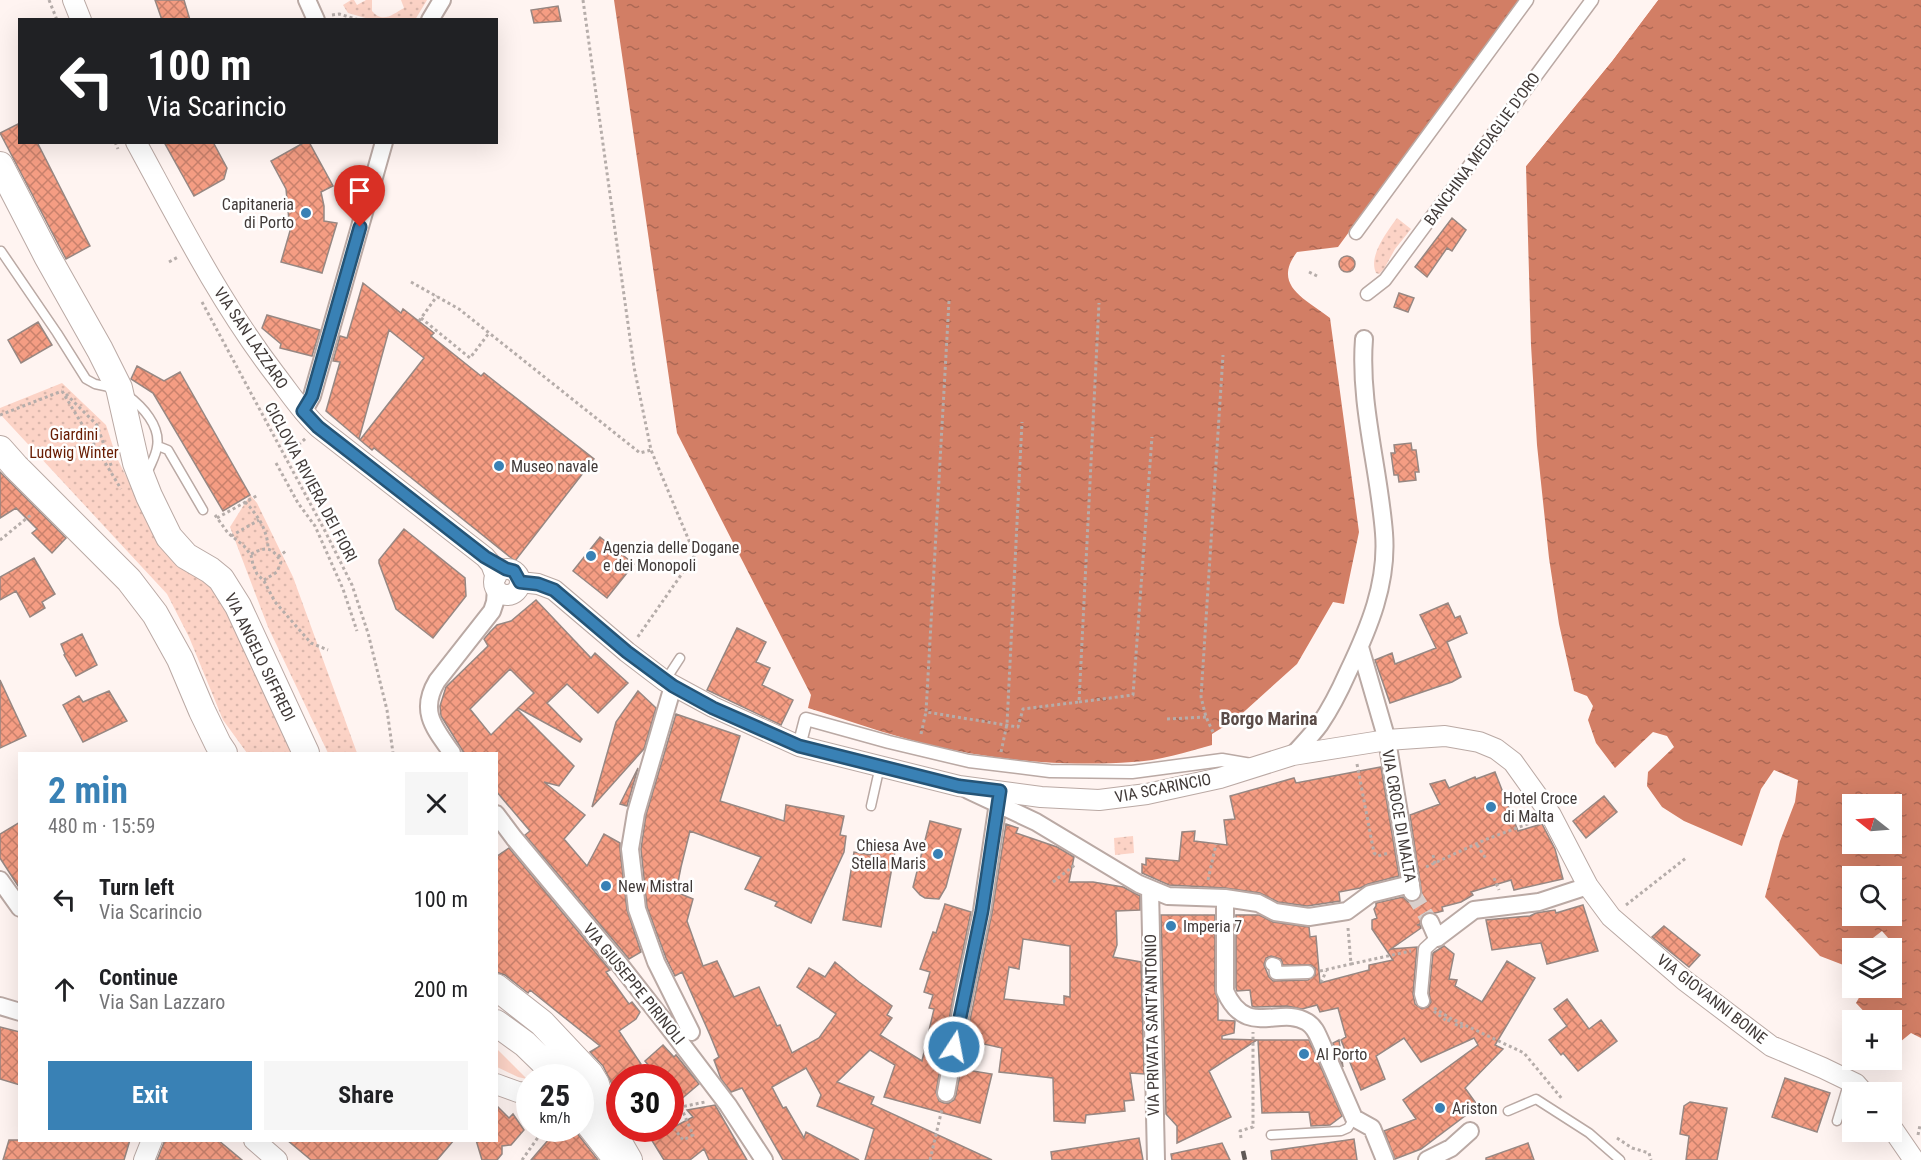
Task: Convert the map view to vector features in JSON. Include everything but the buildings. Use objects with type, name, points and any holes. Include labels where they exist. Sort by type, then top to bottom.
[{"type":"main road","name":"VIA ANGELO SIFFREDI","points":[[0,165],[119,388],[129,435],[144,483],[164,528],[177,548],[215,574],[230,592],[306,752]]},
{"type":"main road","points":[[0,449],[129,580],[155,614],[180,659],[202,711],[223,752]]},
{"type":"main road","points":[[498,989],[542,1023],[581,1064]]},
{"type":"main road","points":[[498,1024],[525,1044],[546,1064]]},
{"type":"main road","points":[[498,1032],[531,1064]]},
{"type":"main road","points":[[594,1103],[629,1160]]},
{"type":"main road","points":[[594,1131],[617,1160]]},
{"type":"street","points":[[73,0],[80,18]]},
{"type":"street","points":[[307,0],[315,18]]},
{"type":"street","points":[[431,18],[442,0]]},
{"type":"street","points":[[1356,233],[1527,0]]},
{"type":"street","name":"BANCHINA MEDAGLIE D'ORO","points":[[1367,294],[1385,280],[1592,0]]},
{"type":"street","name":"VIA SAN LAZZARO","points":[[128,147],[250,341],[303,411],[312,396],[383,144]]},
{"type":"street","points":[[1293,755],[1319,726],[1334,701],[1360,647],[1381,588],[1384,534],[1362,362],[1364,339]]},
{"type":"street","points":[[303,411],[318,427],[485,557],[504,579],[492,610],[437,681],[429,699],[433,726],[451,752]]},
{"type":"street","name":"VIA SCARINCIO","points":[[504,579],[538,584],[554,590],[627,652],[669,684],[713,708],[799,746],[880,765],[999,798],[1138,884],[1150,889],[1168,896],[1205,896],[1258,903],[1275,912],[1309,917],[1347,911]]},
{"type":"street","points":[[1360,647],[1387,740]]},
{"type":"street","points":[[669,684],[639,803],[630,849],[637,909],[656,962],[690,1032]]},
{"type":"street","points":[[799,746],[806,719],[969,761],[1050,771],[1132,772],[1222,760],[1255,766]]},
{"type":"street","name":"VIA SCARINCIO","points":[[999,798],[1041,797],[1099,800],[1147,794],[1220,778],[1293,755],[1387,740],[1445,736],[1479,742],[1496,749],[1513,762],[1551,815],[1588,886],[1607,912]]},
{"type":"street","name":"VIA CROCE DI MALTA","points":[[1387,740],[1412,888]]},
{"type":"street","points":[[1036,822],[1032,812],[1034,805],[1041,797]]},
{"type":"street","points":[[946,1093],[982,911],[999,798]]},
{"type":"street","name":"VIA GIUSEPPE PIRINOLI","points":[[498,817],[620,965],[723,1098],[764,1160]]},
{"type":"street","points":[[0,880],[18,905]]},
{"type":"street","points":[[1431,943],[1474,910],[1539,902],[1588,886]]},
{"type":"street","points":[[1347,911],[1370,894],[1412,888]]},
{"type":"street","name":"VIA PRIVATA SANT'ANTONIO","points":[[1150,889],[1155,1160]]},
{"type":"street","points":[[1225,898],[1225,991],[1233,1005],[1254,1019],[1292,1017],[1308,1022],[1315,1029],[1354,1118],[1372,1128],[1385,1160]]},
{"type":"street","name":"VIA GIOVANNI BOINE","points":[[1607,912],[1684,980],[1772,1046],[1849,1082]]},
{"type":"street","points":[[1423,1001],[1421,994],[1431,943],[1430,922]]},
{"type":"street","points":[[1272,964],[1275,965],[1276,974],[1308,972]]},
{"type":"street","points":[[0,1006],[18,1011]]},
{"type":"street","points":[[498,1085],[516,1090]]},
{"type":"street","points":[[1426,1160],[1450,1148],[1470,1131]]},
{"type":"street","points":[[144,1160],[151,1142]]},
{"type":"street","points":[[256,1142],[277,1160]]},
{"type":"street","points":[[1902,1142],[1914,1160]]},
{"type":"lane","points":[[1,251],[86,379],[105,387],[119,388],[137,402],[148,415],[156,431],[158,446],[144,483]]},
{"type":"lane","points":[[158,446],[168,450],[202,510]]},
{"type":"lane","points":[[669,684],[680,658]]},
{"type":"lane","points":[[871,806],[880,765]]},
{"type":"lane","points":[[1508,1112],[1536,1099],[1588,1133],[1620,1160]]},
{"type":"lane","points":[[1837,1121],[1842,1112]]},
{"type":"lane","points":[[1270,1135],[1341,1131],[1348,1128],[1354,1118]]},
{"type":"path","points":[[49,0],[56,18]]},
{"type":"path","points":[[583,0],[634,367],[651,450],[695,555],[627,652]]},
{"type":"path","points":[[332,18],[331,15],[339,14],[352,18]]},
{"type":"path","points":[[170,262],[178,257]]},
{"type":"path","points":[[1309,272],[1317,276]]},
{"type":"path","points":[[411,282],[459,309],[640,453],[651,450]]},
{"type":"path","points":[[437,297],[420,320],[470,358],[489,333]]},
{"type":"path","name":"CICLOVIA RIVIERA DEI FIORI","points":[[200,299],[312,506],[351,585],[368,633],[387,710],[393,752]]},
{"type":"path","points":[[919,741],[926,712],[949,301]]},
{"type":"path","points":[[1079,702],[1099,303]]},
{"type":"path","points":[[1213,732],[1201,697],[1223,354]]},
{"type":"path","points":[[0,415],[62,391],[97,425],[115,476]]},
{"type":"path","points":[[1000,757],[1007,724],[1022,422]]},
{"type":"path","points":[[926,712],[1018,727],[1023,709],[1133,694],[1152,437]]},
{"type":"path","points":[[276,463],[298,503],[315,526],[343,590],[357,631]]},
{"type":"path","points":[[217,518],[258,495]]},
{"type":"path","points":[[0,540],[49,499]]},
{"type":"path","points":[[245,502],[259,520],[268,539],[268,549]]},
{"type":"path","points":[[298,503],[312,506]]},
{"type":"path","points":[[214,513],[231,536],[251,554],[257,574],[263,580],[275,602],[311,643],[328,650]]},
{"type":"path","points":[[231,536],[259,520]]},
{"type":"path","points":[[251,554],[260,549],[268,549],[276,553],[281,562],[277,572],[263,580]]},
{"type":"path","points":[[278,558],[286,551]]},
{"type":"path","points":[[1167,719],[1206,717]]},
{"type":"path","points":[[1353,746],[1374,853],[1378,856],[1406,850]]},
{"type":"path","points":[[1412,888],[1424,868],[1487,839],[1551,815]]},
{"type":"path","points":[[1205,896],[1216,844]]},
{"type":"path","points":[[1477,845],[1487,861]]},
{"type":"path","points":[[1465,850],[1471,850]]},
{"type":"path","points":[[1053,882],[1089,854]]},
{"type":"path","points":[[1436,867],[1433,855],[1435,854],[1438,862]]},
{"type":"path","points":[[1607,912],[1686,858]]},
{"type":"path","points":[[1496,877],[1491,881],[1497,884]]},
{"type":"path","points":[[1347,911],[1351,964]]},
{"type":"path","points":[[1308,972],[1326,971],[1431,943]]},
{"type":"path","points":[[1322,981],[1326,971]]},
{"type":"path","points":[[1423,1001],[1450,1018],[1524,1053],[1566,1102]]},
{"type":"path","points":[[1434,1013],[1448,1022],[1450,1018]]},
{"type":"path","points":[[1241,1138],[1240,1131],[1253,1127],[1254,1019]]},
{"type":"path","points":[[1455,1024],[1461,1027],[1463,1024]]},
{"type":"path","points":[[930,1160],[946,1093]]},
{"type":"path","points":[[684,1106],[723,1098]]},
{"type":"path","points":[[684,1114],[693,1135],[684,1140]]},
{"type":"path","points":[[1612,1136],[1632,1148],[1649,1153],[1651,1160]]},
{"type":"path","points":[[522,1160],[535,1142]]},
{"type":"green space","points":[[351,0],[354,0],[357,5],[366,0],[372,0],[372,11],[384,17],[404,8],[401,0],[427,0],[416,18],[366,18],[348,13],[343,5]]},
{"type":"green space","points":[[1397,218],[1411,229],[1395,249],[1384,269],[1379,274],[1376,273],[1374,259],[1376,252]]},
{"type":"green space","name":"Giardini Ludwig Winter","points":[[62,383],[106,425],[116,456],[162,548],[169,557],[204,579],[224,602],[297,752],[246,752],[223,720],[189,637],[167,594],[0,414],[0,408]]},
{"type":"green space","points":[[250,495],[257,503],[293,577],[357,752],[328,752],[268,627],[230,527]]},
{"type":"green space","points":[[1133,836],[1134,853],[1115,855],[1114,838]]},
{"type":"green space","points":[[498,1050],[516,1068],[516,1076],[498,1067]]},
{"type":"water","points":[[614,0],[1519,0],[1338,247],[1297,252],[1290,264],[1288,274],[1295,291],[1330,318],[1359,532],[1344,604],[1333,602],[1297,664],[1236,719],[1212,734],[1212,745],[1172,756],[1142,761],[1081,764],[1028,761],[951,750],[926,744],[808,708],[811,695],[677,433]]},
{"type":"water","points":[[1658,0],[1921,0],[1921,1038],[1911,1033],[1902,1040],[1902,1010],[1863,1010],[1856,1003],[1859,998],[1902,998],[1902,938],[1888,938],[1882,931],[1873,938],[1842,938],[1842,964],[1820,956],[1765,897],[1780,841],[1795,802],[1798,780],[1774,770],[1761,789],[1742,846],[1684,821],[1662,807],[1647,786],[1648,772],[1674,747],[1667,736],[1653,732],[1615,768],[1596,743],[1588,720],[1593,706],[1587,696],[1574,691],[1559,624],[1549,558],[1537,445],[1531,345],[1526,166],[1612,61]]},
{"type":"pier","points":[[1654,0],[1658,0],[1612,61],[1526,166],[1523,165],[1610,59]]},
{"type":"tunnel","points":[[1412,892],[1430,922]]},
{"type":"railway","points":[[1243,1151],[1245,1160]]},
{"type":"place","name":"Capitaneria di Porto","points":[[306,213]]},
{"type":"place","name":"Museo navale","points":[[499,466]]},
{"type":"place","name":"Agenzia delle Dogane e dei Monopoli","points":[[591,556]]},
{"type":"place","name":"Hotel Croce di Malta","points":[[1491,807]]},
{"type":"place","name":"Chiesa Ave Stella Maris","points":[[938,854]]},
{"type":"place","name":"New Mistral","points":[[606,886]]},
{"type":"place","name":"Imperia 7","points":[[1171,926]]},
{"type":"place","name":"Al Porto","points":[[1304,1054]]},
{"type":"place","name":"Ariston","points":[[1440,1108]]},
{"type":"district","name":"Borgo Marina","points":[[1269,718]]},
{"type":"route","points":[[360,227],[312,396],[303,411],[318,427],[485,557],[514,571],[520,582],[538,584],[554,590],[627,652],[673,686],[713,708],[799,746],[959,786],[1000,791],[982,911],[954,1047]]}]
